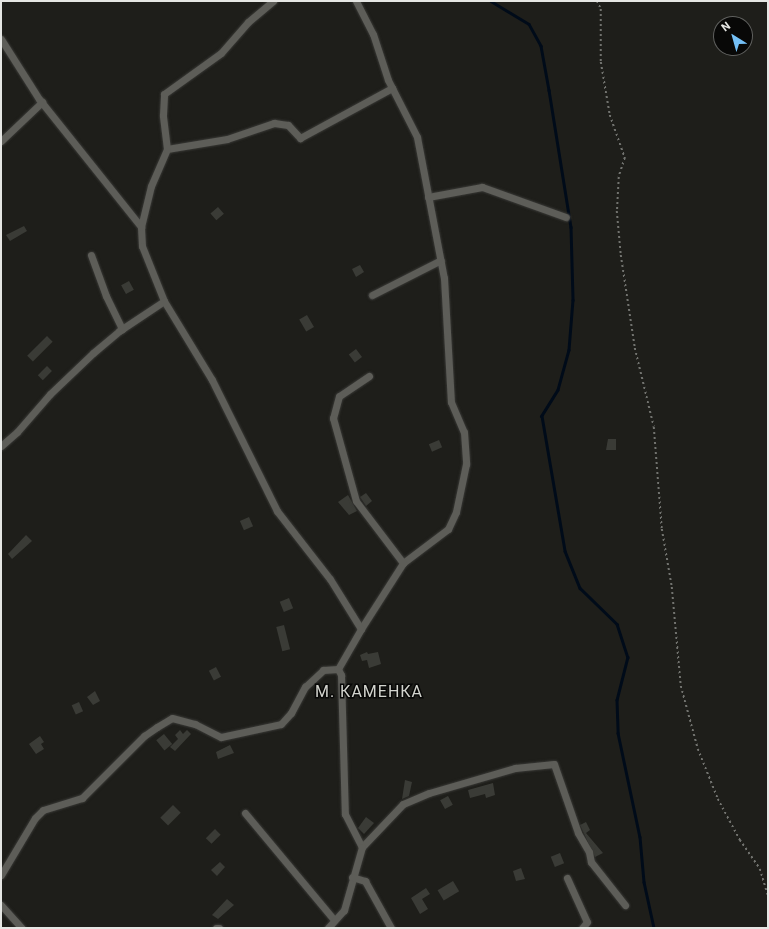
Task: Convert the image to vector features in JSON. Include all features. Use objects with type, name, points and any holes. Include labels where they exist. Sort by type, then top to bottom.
[{"type":"street","points":[[273,1],[248,22],[221,53],[164,94],[163,115],[167,149],[151,186],[141,227],[142,246],[164,300],[212,380],[277,511],[330,579],[361,629]]},
{"type":"street","points":[[338,669],[403,562],[448,528],[456,512],[466,464],[464,432],[451,402],[444,278],[417,137],[392,88],[373,34],[356,1]]},
{"type":"street","points":[[1,39],[42,102],[141,227]]},
{"type":"street","points":[[167,149],[227,139],[274,123],[288,125],[300,138],[392,88]]},
{"type":"street","points":[[1,141],[42,102]]},
{"type":"street","points":[[428,197],[482,187],[566,217]]},
{"type":"street","points":[[91,255],[106,296],[122,329]]},
{"type":"street","points":[[372,295],[440,260]]},
{"type":"street","points":[[1,446],[18,432],[50,394],[122,329],[164,300]]},
{"type":"street","points":[[369,376],[339,396],[333,418],[356,501],[403,562]]},
{"type":"street","points":[[338,669],[341,675],[345,814],[362,847]]},
{"type":"street","points":[[1,875],[35,818],[43,810],[82,798],[144,736],[157,727],[172,718],[195,724],[221,737],[281,724],[291,713],[305,687],[323,670],[338,669]]},
{"type":"street","points":[[328,928],[344,910],[352,877],[362,847],[403,804],[430,793],[515,768],[554,764],[578,833],[589,852],[590,862],[625,905]]},
{"type":"street","points":[[245,813],[334,920]]},
{"type":"street","points":[[352,877],[365,880],[391,928]]},
{"type":"street","points":[[567,878],[587,922],[582,928]]},
{"type":"street","points":[[1,905],[22,928]]},
{"type":"path","points":[[597,1],[601,9],[601,62],[610,115],[625,158],[619,177],[617,211],[621,255],[635,348],[654,427],[662,528],[672,587],[681,686],[698,749],[718,799],[740,840],[760,869],[768,896]]},
{"type":"building","points":[[218,207],[224,214],[216,220],[210,214]]},
{"type":"building","points":[[24,226],[27,231],[10,241],[6,235]]},
{"type":"building","points":[[360,265],[364,272],[356,277],[352,269]]},
{"type":"building","points":[[129,281],[134,290],[126,294],[121,285]]},
{"type":"building","points":[[307,315],[314,327],[306,332],[299,320]]},
{"type":"building","points":[[47,336],[53,342],[33,361],[27,356]]},
{"type":"building","points":[[356,349],[362,357],[355,362],[349,354]]},
{"type":"building","points":[[47,366],[52,371],[43,380],[38,375]]},
{"type":"building","points":[[608,439],[616,439],[616,450],[606,450]]},
{"type":"building","points":[[439,440],[442,447],[432,452],[429,444]]},
{"type":"building","points":[[366,493],[372,501],[366,506],[360,497]]},
{"type":"building","points":[[348,495],[357,511],[349,515],[338,502]]},
{"type":"building","points":[[249,517],[253,526],[244,530],[240,521]]},
{"type":"building","points":[[26,535],[32,541],[12,559],[8,554]]},
{"type":"building","points":[[289,598],[293,608],[284,612],[280,602]]},
{"type":"building","points":[[284,625],[290,649],[282,651],[276,627]]},
{"type":"building","points":[[367,652],[368,654],[378,652],[381,664],[369,668],[367,660],[362,661],[360,655]]},
{"type":"building","points":[[216,667],[221,677],[214,680],[209,671]]},
{"type":"building","points":[[95,691],[100,701],[93,705],[87,697]]},
{"type":"building","points":[[79,702],[83,711],[76,714],[72,705]]},
{"type":"building","points":[[180,730],[183,734],[187,730],[191,734],[175,751],[170,747],[178,739],[175,735]]},
{"type":"building","points":[[164,734],[172,744],[164,750],[156,740]]},
{"type":"building","points":[[40,736],[44,742],[41,744],[44,749],[36,754],[29,744]]},
{"type":"building","points":[[230,745],[234,753],[218,759],[216,752]]},
{"type":"building","points":[[405,780],[412,782],[409,796],[402,799]]},
{"type":"building","points":[[493,783],[495,795],[486,798],[485,794],[470,798],[468,790]]},
{"type":"building","points":[[448,796],[453,805],[445,809],[440,800]]},
{"type":"building","points":[[173,805],[181,813],[168,826],[160,818]]},
{"type":"building","points":[[366,817],[374,823],[364,834],[358,828]]},
{"type":"building","points":[[586,822],[590,830],[586,833],[603,853],[595,857],[580,825]]},
{"type":"building","points":[[215,829],[221,835],[211,844],[206,838]]},
{"type":"building","points":[[560,853],[564,863],[555,867],[551,857]]},
{"type":"building","points":[[220,862],[225,867],[217,876],[211,870]]},
{"type":"building","points":[[521,868],[525,879],[516,881],[513,871]]},
{"type":"building","points":[[453,881],[459,891],[444,901],[438,890]]},
{"type":"building","points":[[426,888],[430,894],[422,899],[428,909],[420,914],[411,898]]},
{"type":"building","points":[[227,899],[234,905],[218,919],[212,915]]},
{"type":"waterway","points":[[491,1],[529,24],[541,46],[549,90],[571,227],[573,300],[569,350],[558,390],[542,416],[565,551],[580,588],[617,624],[628,657],[617,700],[618,733],[640,837],[644,882],[654,928]]},
{"type":"district","name":"М. КАМЕНКА","points":[[369,692]]}]
